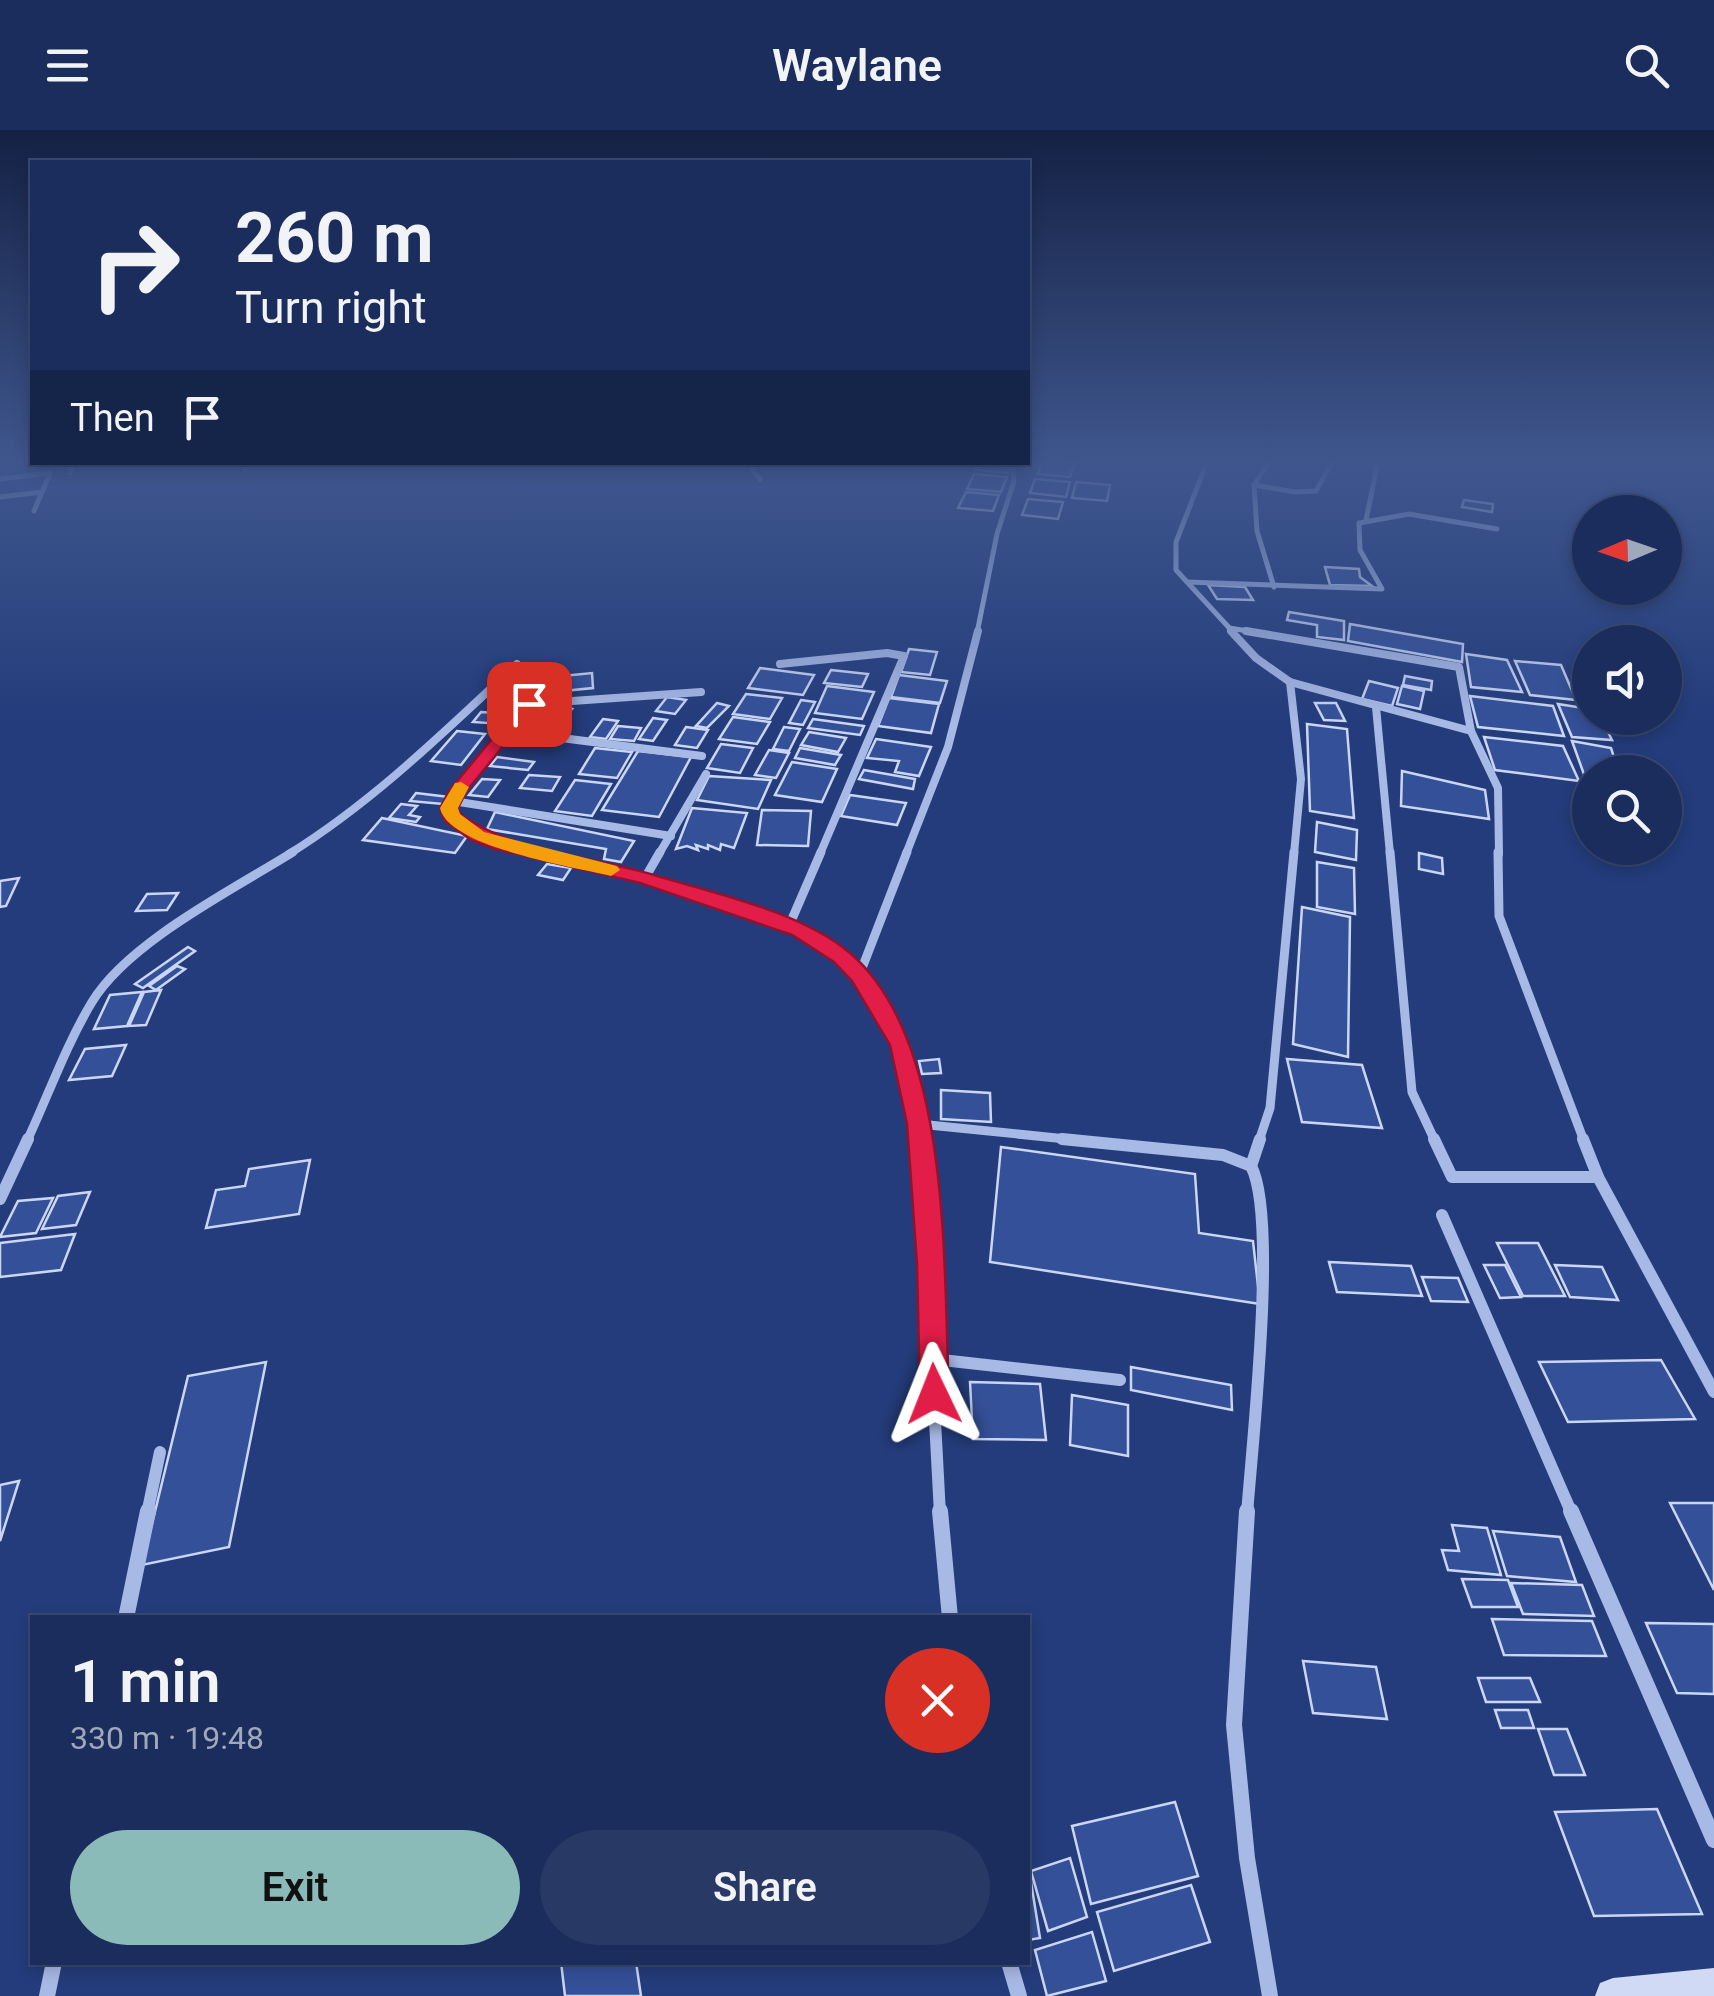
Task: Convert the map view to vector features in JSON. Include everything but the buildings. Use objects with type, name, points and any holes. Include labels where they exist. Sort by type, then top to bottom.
[{"type":"street","points":[[860,976],[948,747],[994,549]]},
{"type":"street","points":[[1176,549],[1174,562],[1186,582],[1256,658],[1290,682],[1470,731]]},
{"type":"street","points":[[1262,549],[1274,587]]},
{"type":"street","points":[[1186,582],[1382,589],[1365,564],[1361,549]]},
{"type":"street","points":[[1229,628],[1459,666],[1470,731],[1498,788],[1500,916],[1598,1177],[1714,1392]]},
{"type":"street","points":[[780,664],[887,653],[904,656],[789,926]]},
{"type":"street","points":[[0,1199],[93,1000],[122,968],[166,932],[333,827],[388,784],[517,664]]},
{"type":"street","points":[[1251,1166],[1270,1108],[1301,779],[1290,682]]},
{"type":"street","points":[[700,692],[529,704],[453,801],[451,817],[478,836],[645,878],[789,926],[841,957],[860,976],[901,1044],[919,1124],[940,1531],[950,1615]]},
{"type":"street","points":[[1376,706],[1412,1092],[1452,1177],[1598,1177]]},
{"type":"street","points":[[1438,721],[1467,718]]},
{"type":"street","points":[[507,731],[702,756]]},
{"type":"street","points":[[645,878],[706,774]]},
{"type":"street","points":[[453,801],[671,836]]},
{"type":"street","points":[[919,1124],[1223,1155],[1251,1166],[1258,1179],[1262,1202],[1260,1310],[1234,1725],[1248,1858],[1270,1996]]},
{"type":"street","points":[[1442,1215],[1714,1840]]},
{"type":"street","points":[[933,1359],[1120,1380]]},
{"type":"street","points":[[127,1615],[160,1452]]},
{"type":"street","points":[[47,1996],[53,1965]]},
{"type":"street","points":[[1010,1965],[1019,1996]]},
{"type":"street","points":[[1614,1996],[1714,1986]]},
{"type":"slow traffic","points":[[461,787],[449,808],[451,817],[478,836],[611,870]]},
{"type":"route","points":[[529,704],[458,791],[449,808],[451,817],[478,836],[502,845],[645,878],[800,930],[841,957],[860,976],[901,1044],[919,1124],[930,1264],[934,1394]]}]
